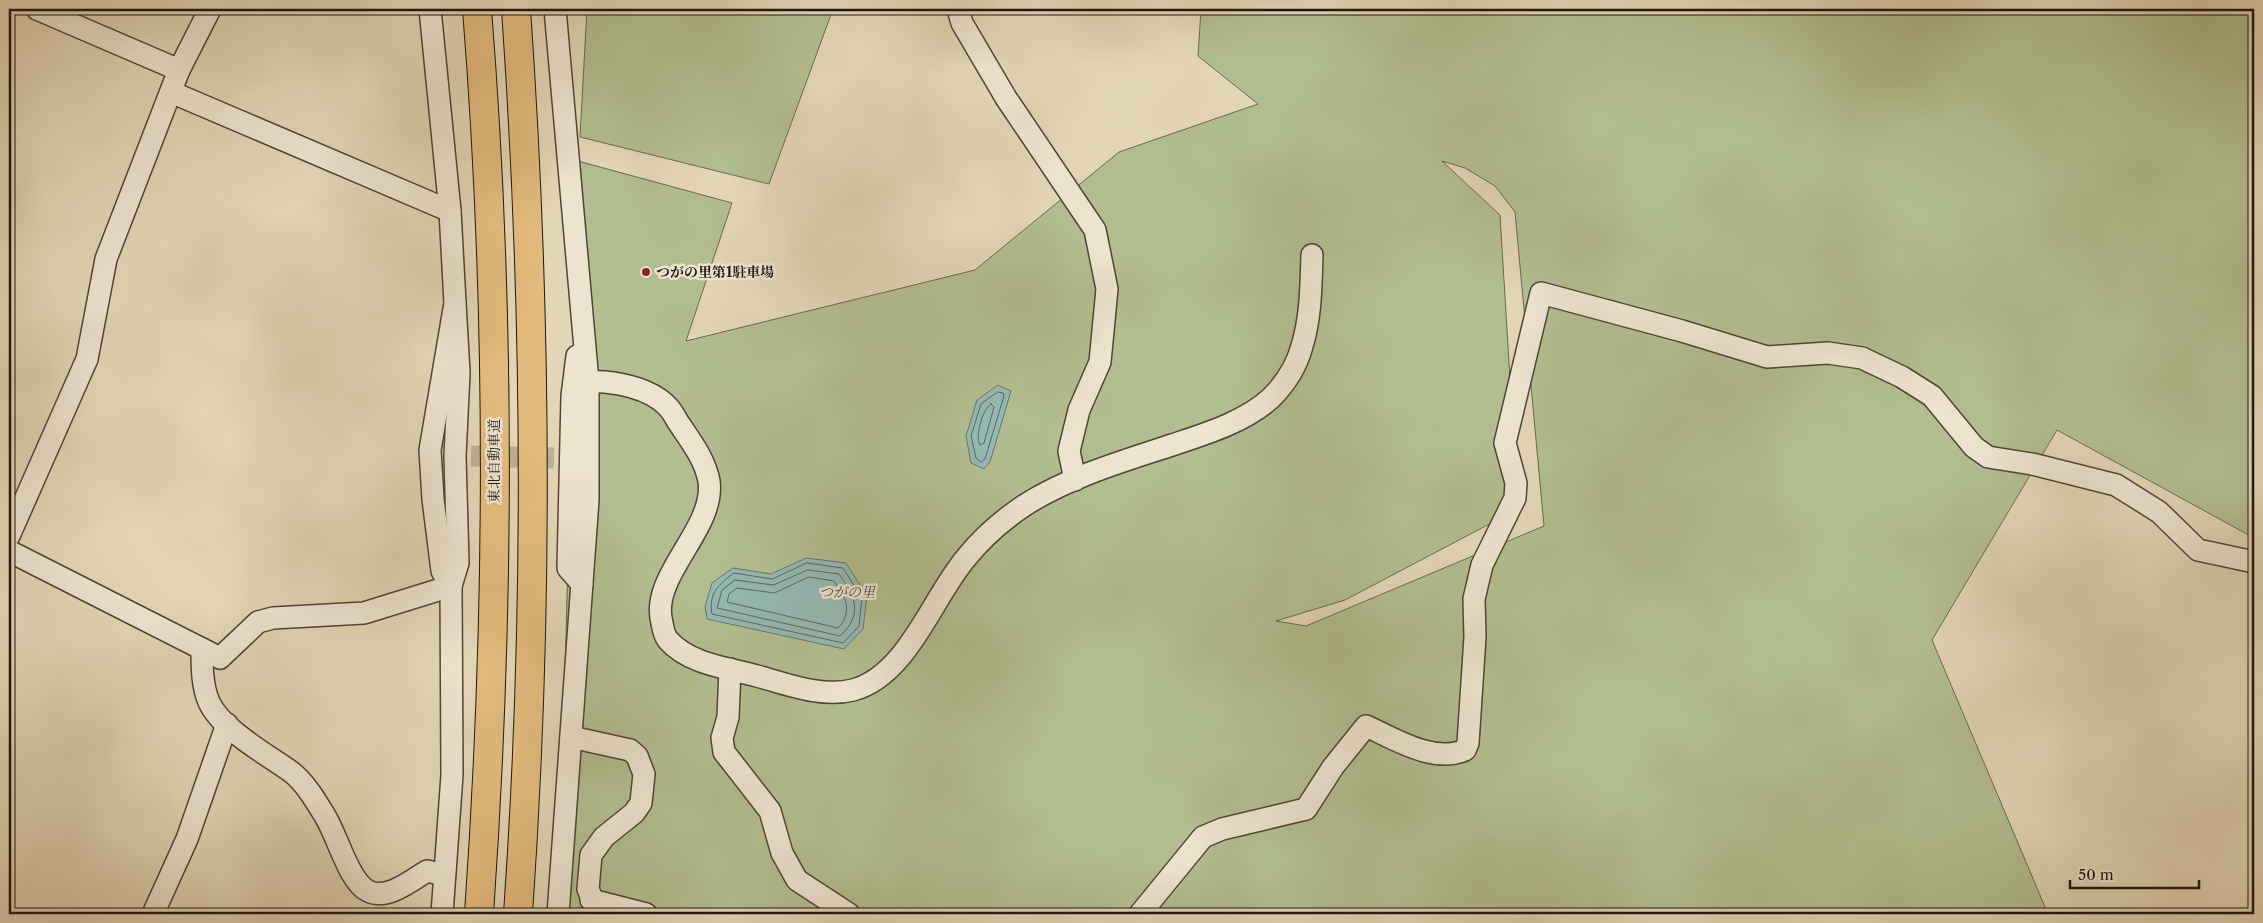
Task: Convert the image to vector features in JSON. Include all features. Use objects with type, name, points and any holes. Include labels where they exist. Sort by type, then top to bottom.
[{"type":"highway","name":"東北自動車道","points":[[477,9],[491,272],[495,426],[493,629],[486,812],[479,914]]},
{"type":"highway","points":[[516,9],[530,270],[533,425],[532,630],[525,817],[518,914]]},
{"type":"street","points":[[37,9],[180,70]]},
{"type":"street","points":[[9,536],[87,359],[106,259],[180,70],[210,9]]},
{"type":"street","points":[[430,9],[450,211],[463,456],[458,563],[451,586],[452,775],[442,914]]},
{"type":"street","points":[[555,9],[588,382],[588,500],[558,914]]},
{"type":"street","points":[[958,9],[962,23],[1006,98],[1095,230],[1107,289],[1100,362],[1079,410],[1069,451],[1075,480]]},
{"type":"street","points":[[171,92],[450,211]]},
{"type":"street","points":[[588,382],[607,381],[638,389],[667,405],[702,458],[709,483],[705,513],[676,564],[666,588],[659,613],[666,638],[689,657],[730,669],[809,690],[825,692],[853,690],[875,681],[896,662],[966,558],[990,533],[1025,506],[1075,480],[1210,432],[1241,418],[1270,399],[1288,377],[1302,348],[1309,314],[1312,255]]},
{"type":"street","points":[[1140,914],[1203,837],[1222,829],[1306,809],[1333,767],[1366,726],[1405,744],[1436,754],[1453,756],[1465,750],[1468,743],[1475,637],[1474,599],[1482,565],[1515,498],[1516,483],[1505,443],[1541,293],[1682,331],[1768,357],[1828,353],[1862,358],[1902,377],[1932,396],[1974,447],[1988,457],[2032,464],[2116,485],[2159,512],[2198,550],[2254,562]]},
{"type":"street","points":[[451,586],[442,571],[433,498],[430,450],[455,303]]},
{"type":"street","points":[[582,314],[562,458],[568,568],[582,584]]},
{"type":"street","points":[[9,551],[220,658],[258,622],[273,618],[364,613],[451,586]]},
{"type":"street","points":[[202,649],[203,676],[210,702],[227,724],[291,772],[320,808],[334,830],[348,867],[358,883],[368,892],[391,892],[427,871],[435,871],[444,875]]},
{"type":"street","points":[[730,669],[728,717],[722,738],[724,752],[770,811],[782,852],[797,880],[849,914]]},
{"type":"street","points":[[152,914],[187,839],[227,724]]},
{"type":"street","points":[[571,737],[630,750],[637,756],[644,774],[641,803],[634,813],[604,837],[591,855],[588,889],[594,907],[646,914]]},
{"type":"green space","points":[[587,9],[833,9],[769,184],[580,137]]},
{"type":"green space","name":"つがの里","points":[[1201,9],[2254,9],[2254,538],[2057,430],[1932,640],[2048,914],[559,914],[578,161],[732,203],[686,341],[975,270],[1119,152],[1258,104],[1198,56]],"holes":[[[1442,161],[1465,168],[1495,186],[1515,212],[1544,526],[1306,626],[1276,621],[1345,600],[1518,509],[1500,215]]]},
{"type":"water","points":[[998,385],[1011,391],[990,462],[984,469],[971,463],[966,436],[977,400]]},
{"type":"water","points":[[806,558],[846,563],[867,596],[863,629],[844,649],[707,619],[705,607],[712,583],[733,568],[771,574]]},
{"type":"tunnel","points":[[471,456],[554,458]]},
{"type":"place","name":"つがの里第1駐車場","points":[[646,272]]}]
